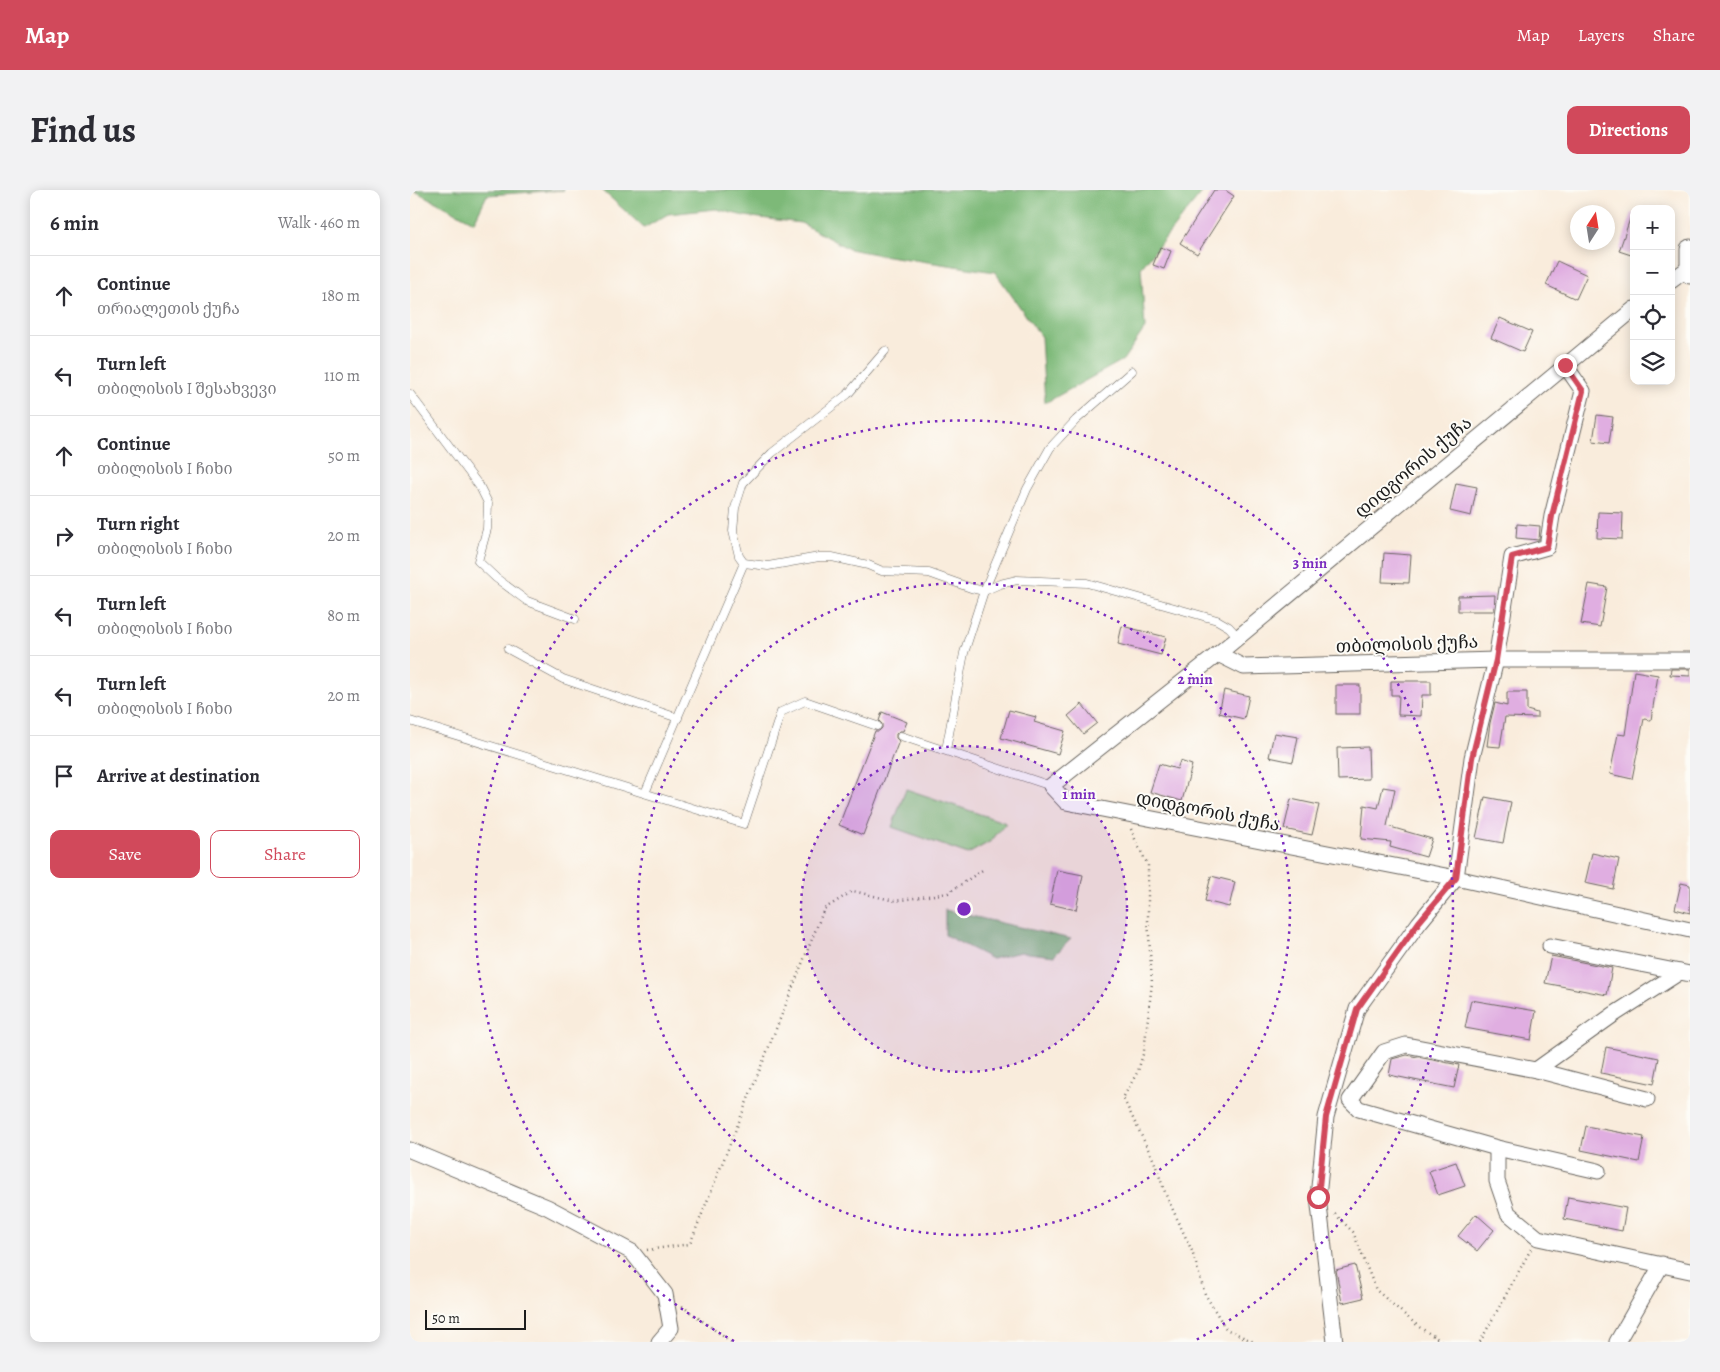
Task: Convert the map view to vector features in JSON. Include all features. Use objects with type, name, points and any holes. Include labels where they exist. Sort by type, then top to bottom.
[{"type":"street","points":[[1690,249],[1690,274]]},
{"type":"street","points":[[1675,278],[1690,266]]},
{"type":"street","name":"დიდგორის ქუჩა","points":[[1630,312],[1218,654],[1051,786],[1066,802],[1456,878],[1690,930]]},
{"type":"street","points":[[1335,1342],[1318,1197],[1326,1117],[1357,1009],[1419,922],[1456,878],[1472,758],[1496,660],[1512,557],[1547,547],[1552,516],[1583,391],[1565,365]]},
{"type":"street","name":"თბილისის ქუჩა","points":[[1218,654],[1244,667],[1496,660],[1690,660]]},
{"type":"street","points":[[1550,946],[1685,973]]},
{"type":"street","points":[[1536,1070],[1613,1015],[1685,973]]},
{"type":"street","points":[[1350,1100],[1384,1052],[1406,1045],[1536,1070],[1647,1099]]},
{"type":"street","points":[[1331,1098],[1350,1100],[1359,1109],[1497,1148],[1598,1171]]},
{"type":"street","points":[[1497,1148],[1497,1181],[1508,1213],[1538,1238],[1690,1271]]},
{"type":"street","points":[[410,1150],[547,1207],[632,1252],[664,1294],[671,1328],[659,1342]]},
{"type":"street","points":[[1617,1342],[1662,1264]]},
{"type":"lane","points":[[885,352],[848,394],[772,452],[743,483],[735,508],[733,531],[739,556],[744,563],[768,566],[819,557],[832,557],[868,565],[882,571],[929,572],[984,591],[1000,584],[1017,580],[1087,583],[1217,620],[1229,626],[1238,637]]},
{"type":"lane","points":[[946,750],[964,653],[984,591],[1027,489],[1050,448],[1076,420],[1132,371]]},
{"type":"lane","points":[[410,394],[480,487],[488,503],[487,529],[478,561],[496,578],[527,601],[575,619]]},
{"type":"lane","points":[[646,793],[744,563]]},
{"type":"lane","points":[[508,649],[563,679],[678,718]]},
{"type":"lane","points":[[410,720],[744,824],[781,712],[805,700],[877,726]]},
{"type":"lane","points":[[901,736],[1051,786]]},
{"type":"path","points":[[1125,814],[1148,865],[1148,920],[1152,983],[1144,1051],[1138,1071],[1123,1098],[1154,1160],[1166,1195],[1192,1251],[1206,1294],[1226,1329],[1254,1342]]},
{"type":"path","points":[[632,1252],[690,1244],[824,909],[853,891],[895,901],[948,892],[984,868]]},
{"type":"path","points":[[1318,1197],[1353,1232],[1376,1290],[1420,1327],[1443,1342]]},
{"type":"path","points":[[1480,1342],[1538,1238]]},
{"type":"path","points":[[664,1294],[731,1342]]},
{"type":"green space","points":[[413,190],[564,190],[487,195],[474,222]]},
{"type":"green space","points":[[602,190],[1204,190],[1141,268],[1145,328],[1123,360],[1045,403],[1041,337],[995,272],[849,249],[801,223],[744,216],[716,209],[668,214],[644,228]]},
{"type":"green space","points":[[906,789],[1006,823],[991,841],[968,854],[892,827]]},
{"type":"green space","points":[[945,910],[1071,939],[1054,956],[1020,952],[992,959],[945,935]]},
{"type":"building","points":[[1214,190],[1225,190],[1234,196],[1197,254],[1180,243]]},
{"type":"building","points":[[1630,219],[1630,255],[1619,251]]},
{"type":"building","points":[[1160,247],[1171,251],[1164,269],[1153,265]]},
{"type":"building","points":[[1557,261],[1587,275],[1576,299],[1546,285]]},
{"type":"building","points":[[1500,318],[1532,332],[1523,352],[1491,338]]},
{"type":"building","points":[[1597,415],[1613,417],[1609,443],[1593,441]]},
{"type":"building","points":[[1456,483],[1477,487],[1471,516],[1450,511]]},
{"type":"building","points":[[1598,512],[1623,513],[1622,539],[1597,538]]},
{"type":"building","points":[[1517,524],[1540,526],[1539,540],[1516,538]]},
{"type":"building","points":[[1384,553],[1411,555],[1409,583],[1382,582]]},
{"type":"building","points":[[1589,584],[1607,587],[1600,627],[1581,624]]},
{"type":"building","points":[[1495,595],[1494,611],[1458,611],[1458,596]]},
{"type":"building","points":[[1122,626],[1166,637],[1161,655],[1118,644]]},
{"type":"building","points":[[1671,669],[1690,669],[1690,676],[1670,675]]},
{"type":"building","points":[[1634,671],[1658,675],[1651,720],[1644,719],[1632,779],[1610,774],[1618,734],[1625,735]]},
{"type":"building","points":[[1391,681],[1431,681],[1431,695],[1422,695],[1421,716],[1398,715],[1399,695],[1391,695]]},
{"type":"building","points":[[1336,685],[1360,685],[1360,714],[1336,714]]},
{"type":"building","points":[[1224,690],[1249,696],[1244,719],[1219,713]]},
{"type":"building","points":[[1507,692],[1527,692],[1527,710],[1537,713],[1537,718],[1505,717],[1500,747],[1487,746],[1495,703],[1507,706]]},
{"type":"building","points":[[1082,704],[1097,723],[1083,734],[1068,716]]},
{"type":"building","points":[[1009,710],[1036,717],[1034,722],[1065,731],[1058,754],[1001,738]]},
{"type":"building","points":[[882,712],[907,722],[903,731],[899,731],[896,734],[896,738],[899,741],[863,835],[839,825],[875,731],[879,731],[882,728],[882,724],[879,721]]},
{"type":"building","points":[[1274,733],[1298,737],[1293,762],[1269,757]]},
{"type":"building","points":[[1368,747],[1369,779],[1338,780],[1337,748]]},
{"type":"building","points":[[1180,761],[1192,765],[1182,801],[1150,792],[1159,764],[1177,769]]},
{"type":"building","points":[[1383,787],[1395,789],[1387,826],[1432,839],[1426,857],[1390,847],[1391,842],[1361,839],[1364,805],[1378,808]]},
{"type":"building","points":[[1485,797],[1511,802],[1503,843],[1476,838]]},
{"type":"building","points":[[1291,799],[1319,805],[1312,835],[1284,829]]},
{"type":"building","points":[[1592,853],[1619,859],[1613,889],[1585,883]]},
{"type":"building","points":[[1057,870],[1083,875],[1076,910],[1050,904]]},
{"type":"building","points":[[1211,876],[1235,882],[1229,907],[1205,901]]},
{"type":"building","points":[[1681,883],[1690,885],[1690,913],[1675,909]]},
{"type":"building","points":[[1551,956],[1612,968],[1607,995],[1545,983]]},
{"type":"building","points":[[1471,1000],[1536,1011],[1531,1040],[1465,1028]]},
{"type":"building","points":[[1606,1047],[1659,1058],[1654,1084],[1601,1073]]},
{"type":"building","points":[[1407,1055],[1459,1065],[1454,1088],[1389,1075],[1392,1059]]},
{"type":"building","points":[[1586,1126],[1644,1137],[1639,1162],[1581,1150]]},
{"type":"building","points":[[1456,1162],[1465,1186],[1438,1195],[1429,1171]]},
{"type":"building","points":[[1568,1197],[1626,1208],[1622,1231],[1564,1219]]},
{"type":"building","points":[[1476,1214],[1494,1230],[1477,1251],[1458,1236]]},
{"type":"building","points":[[1355,1265],[1363,1298],[1342,1303],[1336,1270]]},
{"type":"route","points":[[1318,1197],[1326,1117],[1357,1009],[1419,922],[1456,878],[1472,758],[1496,660],[1512,557],[1547,547],[1552,516],[1583,391],[1565,365]]}]
